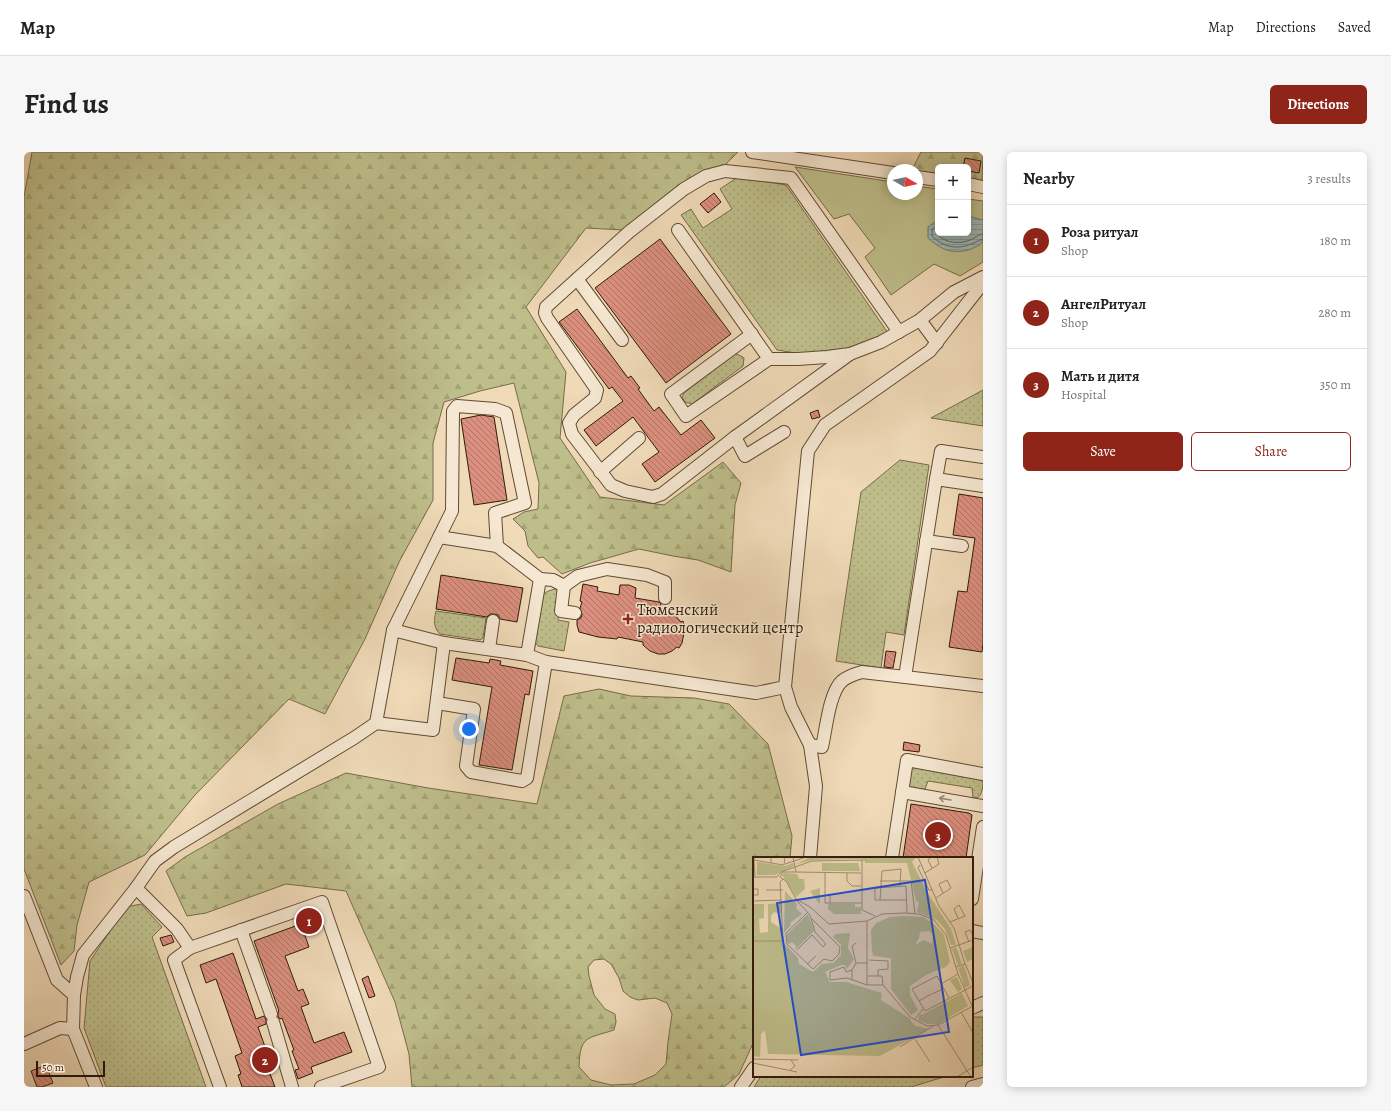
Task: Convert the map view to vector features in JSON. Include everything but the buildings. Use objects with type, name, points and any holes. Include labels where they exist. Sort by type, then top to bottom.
[{"type":"street","points":[[752,152],[887,172]]},
{"type":"street","points":[[899,332],[791,178],[725,171],[706,176],[684,190],[629,232],[546,307],[545,313],[597,390],[595,398],[574,415],[569,423],[572,434],[611,485],[653,497],[662,494],[735,437],[850,354],[881,342],[899,332],[920,320],[954,292],[983,277]]},
{"type":"street","points":[[923,178],[935,180]]},
{"type":"street","points":[[971,185],[983,187]]},
{"type":"street","points":[[678,230],[769,358]]},
{"type":"street","points":[[577,279],[622,340]]},
{"type":"street","points":[[810,857],[816,786],[810,745],[791,707],[785,687],[808,451],[825,425],[924,356],[937,343],[983,283]]},
{"type":"street","points":[[920,320],[937,343]]},
{"type":"street","points":[[752,334],[671,394],[686,416],[769,358],[798,359],[850,354]]},
{"type":"street","points":[[376,723],[394,630],[452,511],[453,411],[457,406],[495,409],[506,413],[525,503],[495,513],[497,546]]},
{"type":"street","points":[[735,437],[746,456],[784,432]]},
{"type":"street","points":[[600,472],[639,438]]},
{"type":"street","points":[[905,677],[941,451],[983,457]]},
{"type":"street","points":[[936,479],[983,486]]},
{"type":"street","points":[[439,537],[497,546],[540,579],[553,580],[564,586]]},
{"type":"street","points":[[926,541],[962,546]]},
{"type":"street","points":[[575,613],[561,611],[564,586],[578,576],[607,569],[647,575],[666,582],[665,598]]},
{"type":"street","points":[[527,655],[540,579]]},
{"type":"street","points":[[489,649],[493,621]]},
{"type":"street","points":[[394,630],[444,643],[527,655],[546,662],[756,693],[785,687]]},
{"type":"street","points":[[96,1087],[73,1029],[74,996],[77,977],[83,955],[136,888],[155,860],[348,742],[376,723],[433,730],[444,643]]},
{"type":"street","points":[[437,703],[474,709],[466,766],[471,772],[522,781],[528,778],[546,662]]},
{"type":"street","points":[[810,745],[822,747],[831,700],[841,682],[852,675],[862,672],[983,686]]},
{"type":"street","points":[[892,857],[907,760],[983,774]]},
{"type":"street","points":[[902,792],[983,806]]},
{"type":"street","points":[[973,892],[983,827]]},
{"type":"street","points":[[136,888],[177,929],[190,948]]},
{"type":"street","points":[[24,896],[57,980],[74,996]]},
{"type":"street","points":[[220,1087],[174,960],[190,948],[322,902],[379,1067],[324,1086]]},
{"type":"street","points":[[241,930],[272,1018],[292,1087]]},
{"type":"street","points":[[973,931],[983,933]]},
{"type":"street","points":[[973,1008],[983,1003]]},
{"type":"street","points":[[24,1044],[60,1028],[73,1029]]},
{"type":"street","points":[[741,1087],[753,1069]]},
{"type":"street","points":[[972,1087],[983,1084]]},
{"type":"green space","points":[[32,152],[738,152],[711,179],[624,230],[586,228],[526,307],[566,372],[560,438],[600,497],[664,505],[723,462],[741,483],[735,505],[731,572],[698,560],[639,549],[590,563],[562,574],[543,557],[538,558],[528,546],[525,531],[513,519],[524,512],[538,509],[539,483],[514,383],[444,402],[433,443],[433,500],[399,562],[365,639],[325,714],[289,699],[195,795],[145,855],[89,882],[77,925],[74,951],[61,965],[24,869],[24,197]]},
{"type":"green space","points":[[921,152],[983,152],[982,182],[971,180],[971,164],[935,164],[935,174],[923,172],[923,164],[915,164]]},
{"type":"green space","points":[[795,167],[887,181],[887,200],[923,200],[923,187],[935,189],[935,236],[971,236],[971,199],[983,201],[983,262],[960,276],[934,264],[891,295],[865,257],[875,248],[849,214],[834,219]]},
{"type":"green space","points":[[738,177],[786,185],[888,333],[848,348],[802,354],[777,350],[681,215],[691,209],[703,228],[732,209],[720,189]]},
{"type":"green space","points":[[735,354],[744,358],[743,366],[692,404],[685,402],[682,397],[684,393]]},
{"type":"green space","points":[[983,390],[983,426],[931,418]]},
{"type":"green space","points":[[900,460],[929,465],[904,635],[886,632],[881,668],[836,661],[861,492]]},
{"type":"green space","points":[[557,589],[562,593],[558,620],[569,622],[564,651],[538,646],[535,642],[541,598],[548,591]]},
{"type":"green space","points":[[436,611],[486,618],[483,638],[480,640],[440,634],[436,629]]},
{"type":"green space","points":[[599,689],[631,696],[694,698],[729,704],[768,744],[792,836],[790,857],[753,857],[753,1043],[739,1074],[724,1087],[412,1087],[409,1054],[395,1002],[346,891],[286,884],[206,913],[187,916],[166,871],[185,857],[278,804],[346,773],[428,788],[537,804],[564,696]],"holes":[[[604,959],[611,964],[619,978],[623,991],[630,997],[638,1000],[655,998],[667,1003],[672,1014],[666,1064],[655,1075],[634,1084],[611,1085],[591,1080],[579,1067],[583,1044],[591,1037],[614,1030],[616,1022],[615,1014],[605,1009],[594,995],[588,967],[594,960]]]},
{"type":"green space","points":[[912,767],[983,777],[982,792],[977,798],[973,797],[972,788],[928,781],[925,789],[910,788],[908,784]]},
{"type":"green space","points":[[141,904],[162,927],[152,937],[206,1087],[106,1087],[84,1028],[90,961],[126,907]]},
{"type":"green space","points":[[973,1017],[983,1017],[983,1065],[973,1068]]},
{"type":"green space","points":[[760,1077],[944,1077],[911,1087],[754,1087]]},
{"type":"water","points":[[971,217],[983,220],[982,242],[965,251],[959,252],[948,250],[938,246],[928,238],[928,227],[935,222],[935,236],[971,236]]},
{"type":"place","name":"Тюменский радиологический центр","points":[[628,619]]},
{"type":"place","name":"Мать и дитя","points":[[938,835]]},
{"type":"place","name":"Роза ритуал","points":[[309,921]]},
{"type":"place","name":"АнгелРитуал","points":[[265,1060]]}]
